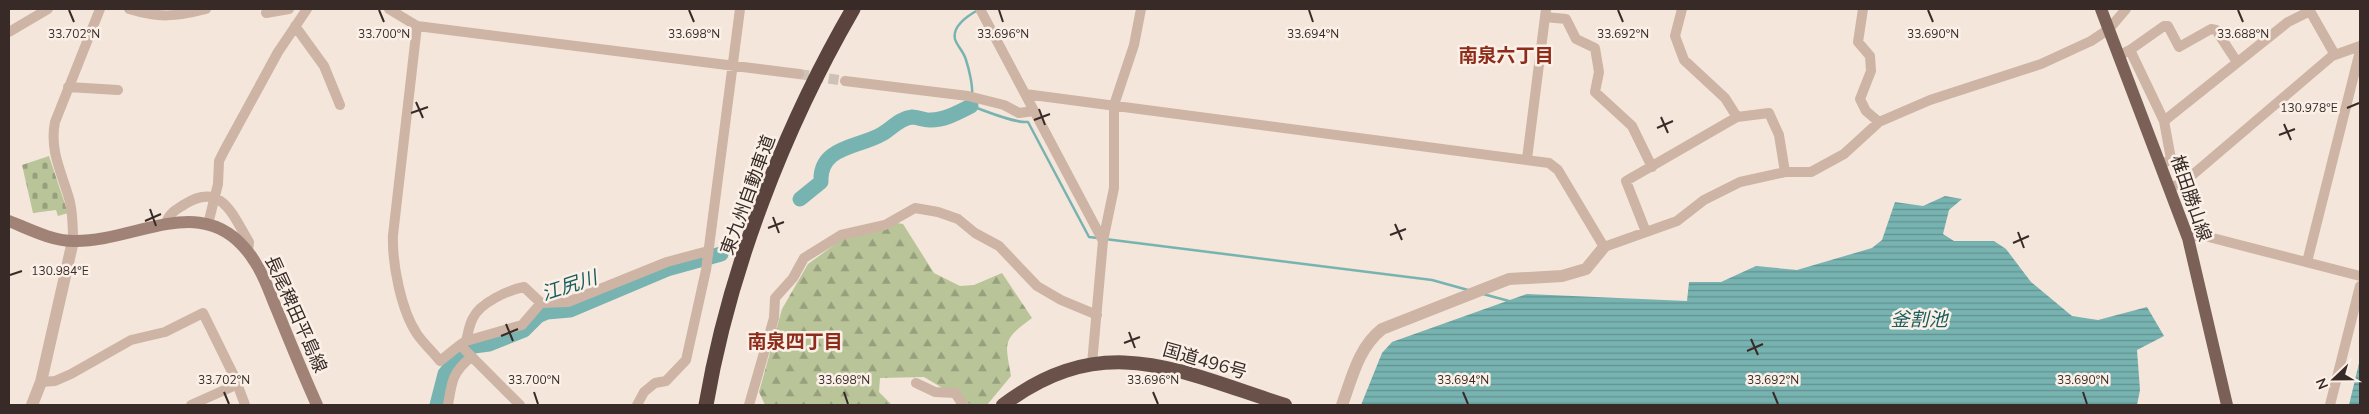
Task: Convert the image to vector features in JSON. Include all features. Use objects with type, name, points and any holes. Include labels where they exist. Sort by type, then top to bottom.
[{"type":"highway","name":"東九州自動車道","points":[[706,405],[732,296],[768,189],[812,86],[852,9]]},
{"type":"highway","name":"国道496号","points":[[1003,405],[1041,379],[1071,368],[1092,364],[1127,362],[1163,366],[1285,405]]},
{"type":"main road","name":"椎田勝山線","points":[[2101,9],[2109,29],[2124,53],[2188,238],[2226,405]]},
{"type":"main road","name":"長尾稗田平島線","points":[[9,221],[48,236],[73,241],[108,237],[166,222],[196,221],[228,233],[248,251],[262,275],[317,405]]},
{"type":"street","points":[[9,32],[48,9]]},
{"type":"street","points":[[32,405],[41,382],[73,241],[74,222],[70,202],[53,145],[55,122],[100,9]]},
{"type":"street","points":[[129,9],[156,16],[182,15],[206,9]]},
{"type":"street","points":[[266,13],[288,9]]},
{"type":"street","points":[[208,224],[218,184],[219,161],[278,52],[307,9]]},
{"type":"street","points":[[389,9],[417,26],[799,74]]},
{"type":"street","points":[[637,405],[644,392],[654,383],[666,381],[686,360],[708,251],[740,9]]},
{"type":"street","points":[[980,9],[1103,242]]},
{"type":"street","points":[[1092,364],[1103,242],[1114,188],[1114,104],[1134,45],[1141,9]]},
{"type":"street","points":[[1682,9],[1675,36],[1684,60],[1725,98],[1737,117]]},
{"type":"street","points":[[1863,9],[1858,42],[1870,56],[1871,71],[1860,99],[1866,111],[1880,122]]},
{"type":"street","points":[[1342,405],[1361,353],[1369,338],[1382,329],[1509,279],[1562,276],[1586,269],[1604,247],[1677,221],[1704,200],[1721,190],[1740,182],[1785,172],[1811,172],[1844,154],[1880,122],[1930,100],[2041,64],[2092,41],[2109,29],[2126,9]]},
{"type":"street","points":[[2164,121],[2288,22],[2310,11],[2335,55]]},
{"type":"street","points":[[1527,159],[1546,13],[1566,19],[1576,39],[1595,48],[1599,72],[1595,92],[1632,126],[1652,167]]},
{"type":"street","points":[[295,26],[324,66],[340,105]]},
{"type":"street","points":[[417,26],[392,254],[406,310],[416,333],[440,360],[463,343],[522,325],[541,303]]},
{"type":"street","points":[[2162,164],[2171,159],[2164,121],[2124,53],[2164,26],[2168,26],[2179,47],[2211,29],[2216,30],[2237,62]]},
{"type":"street","points":[[2171,187],[2183,183],[2335,55],[2360,46]]},
{"type":"street","points":[[2307,262],[2360,51]]},
{"type":"street","points":[[844,81],[968,96],[1004,105],[1020,112],[1034,111]]},
{"type":"street","points":[[68,87],[118,90]]},
{"type":"street","points":[[1025,94],[1114,104],[1527,159],[1554,166],[1604,247]]},
{"type":"street","points":[[1646,232],[1626,182],[1737,117],[1769,113],[1779,134],[1785,172]]},
{"type":"street","points":[[166,222],[169,214],[189,202],[202,196],[214,198],[227,205],[249,242],[248,251]]},
{"type":"street","points":[[749,405],[774,318],[775,298],[793,278],[804,258],[841,235],[885,225],[915,208],[938,212],[958,219],[976,233],[999,246],[1037,286],[1061,300],[1097,315]]},
{"type":"street","points":[[2188,238],[2201,235],[2360,276]]},
{"type":"street","points":[[463,343],[473,317],[480,308],[516,289],[524,288],[541,303],[568,302],[667,262],[708,251]]},
{"type":"street","points":[[2330,405],[2360,286]]},
{"type":"street","points":[[41,382],[55,381],[131,340],[165,332],[203,313],[238,384],[245,405]]},
{"type":"street","points":[[463,343],[471,357],[520,405]]},
{"type":"street","points":[[448,405],[453,376],[458,368],[471,357]]},
{"type":"street","points":[[916,383],[935,392],[955,393],[964,405]]},
{"type":"street","points":[[191,405],[238,384]]},
{"type":"green space","points":[[49,156],[68,213],[58,216],[56,210],[33,213],[22,165]]},
{"type":"green space","points":[[890,222],[903,224],[934,273],[960,286],[974,285],[1002,273],[1032,318],[1015,331],[1008,342],[1007,348],[1011,376],[987,405],[971,405],[924,377],[880,378],[879,392],[892,405],[765,405],[759,392],[782,309],[808,264],[841,240]]},
{"type":"water","name":"釜割池","points":[[1945,196],[1962,199],[1949,210],[1943,234],[1954,241],[1994,241],[2006,249],[2031,282],[2072,316],[2098,320],[2147,307],[2164,336],[2137,350],[2140,390],[2137,405],[1361,405],[1382,353],[1392,342],[1527,294],[1687,301],[1689,282],[1721,282],[1756,266],[1797,270],[1872,248],[1882,240],[1895,202],[1923,206]]},
{"type":"water","points":[[2360,359],[2360,405],[2349,405]]},
{"type":"waterway","points":[[972,95],[967,64],[964,54],[956,42],[955,34],[959,25],[978,10]]},
{"type":"waterway","points":[[971,100],[971,106],[1007,119],[1028,122],[1089,237],[1098,238]]},
{"type":"waterway","name":"江尻川","points":[[800,199],[821,182],[822,170],[826,161],[842,150],[872,139],[908,118],[936,120],[971,106]]},
{"type":"waterway","points":[[1105,239],[1432,280],[1468,290]]},
{"type":"waterway","name":"江尻川","points":[[437,405],[445,374],[460,355],[474,346],[489,344],[524,330],[538,316],[547,312],[570,310],[667,269],[721,254]]},
{"type":"waterway","points":[[1483,294],[1509,301]]},
{"type":"tunnel","points":[[799,74],[845,81]]},
{"type":"district","name":"南泉六丁目","points":[[1506,55]]},
{"type":"district","name":"南泉四丁目","points":[[795,341]]}]
